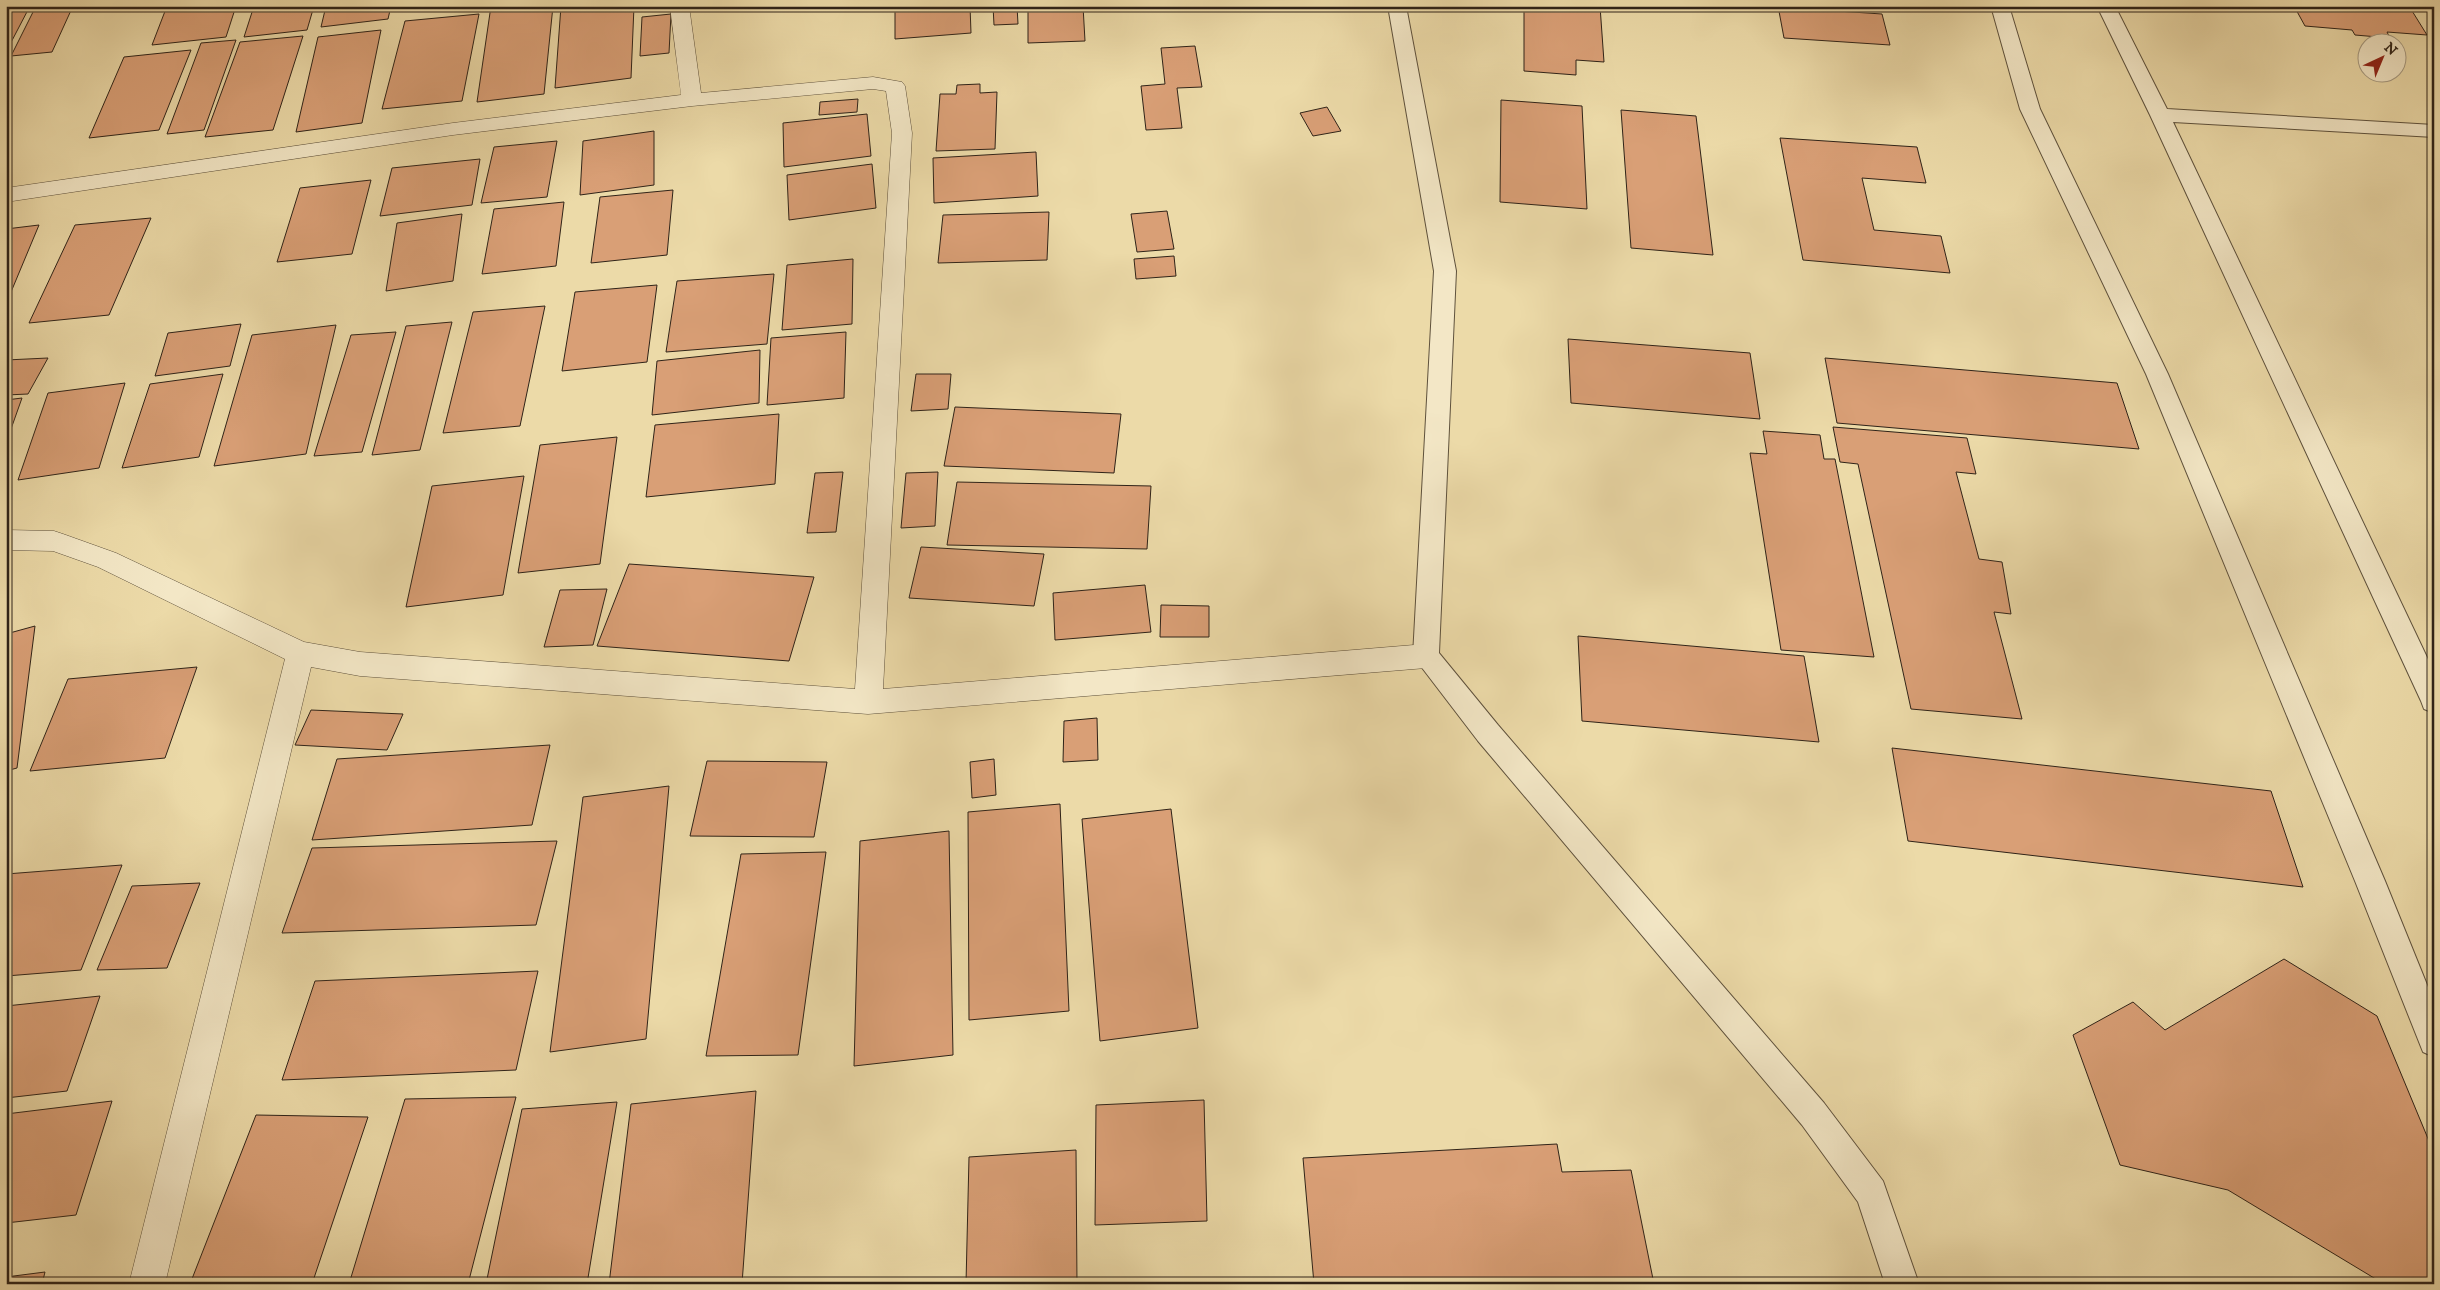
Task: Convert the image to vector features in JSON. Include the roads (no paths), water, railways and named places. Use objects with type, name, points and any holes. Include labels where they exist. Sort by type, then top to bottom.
[{"type":"street","points":[[679,6],[692,100]]},
{"type":"street","points":[[6,195],[453,129],[692,100],[873,83],[895,86],[902,132],[868,702]]},
{"type":"street","points":[[6,540],[54,540],[107,560],[300,653],[360,664],[868,702],[1426,656]]},
{"type":"street","points":[[147,1284],[300,653]]},
{"type":"lane","points":[[1397,6],[1445,271],[1426,656],[1488,733],[1813,1114],[1871,1193],[1902,1284]]},
{"type":"lane","points":[[2000,6],[2030,109],[2157,374],[2370,881],[2434,1041]]},
{"type":"lane","points":[[2106,6],[2160,114],[2434,701]]},
{"type":"lane","points":[[2160,114],[2434,132]]}]
